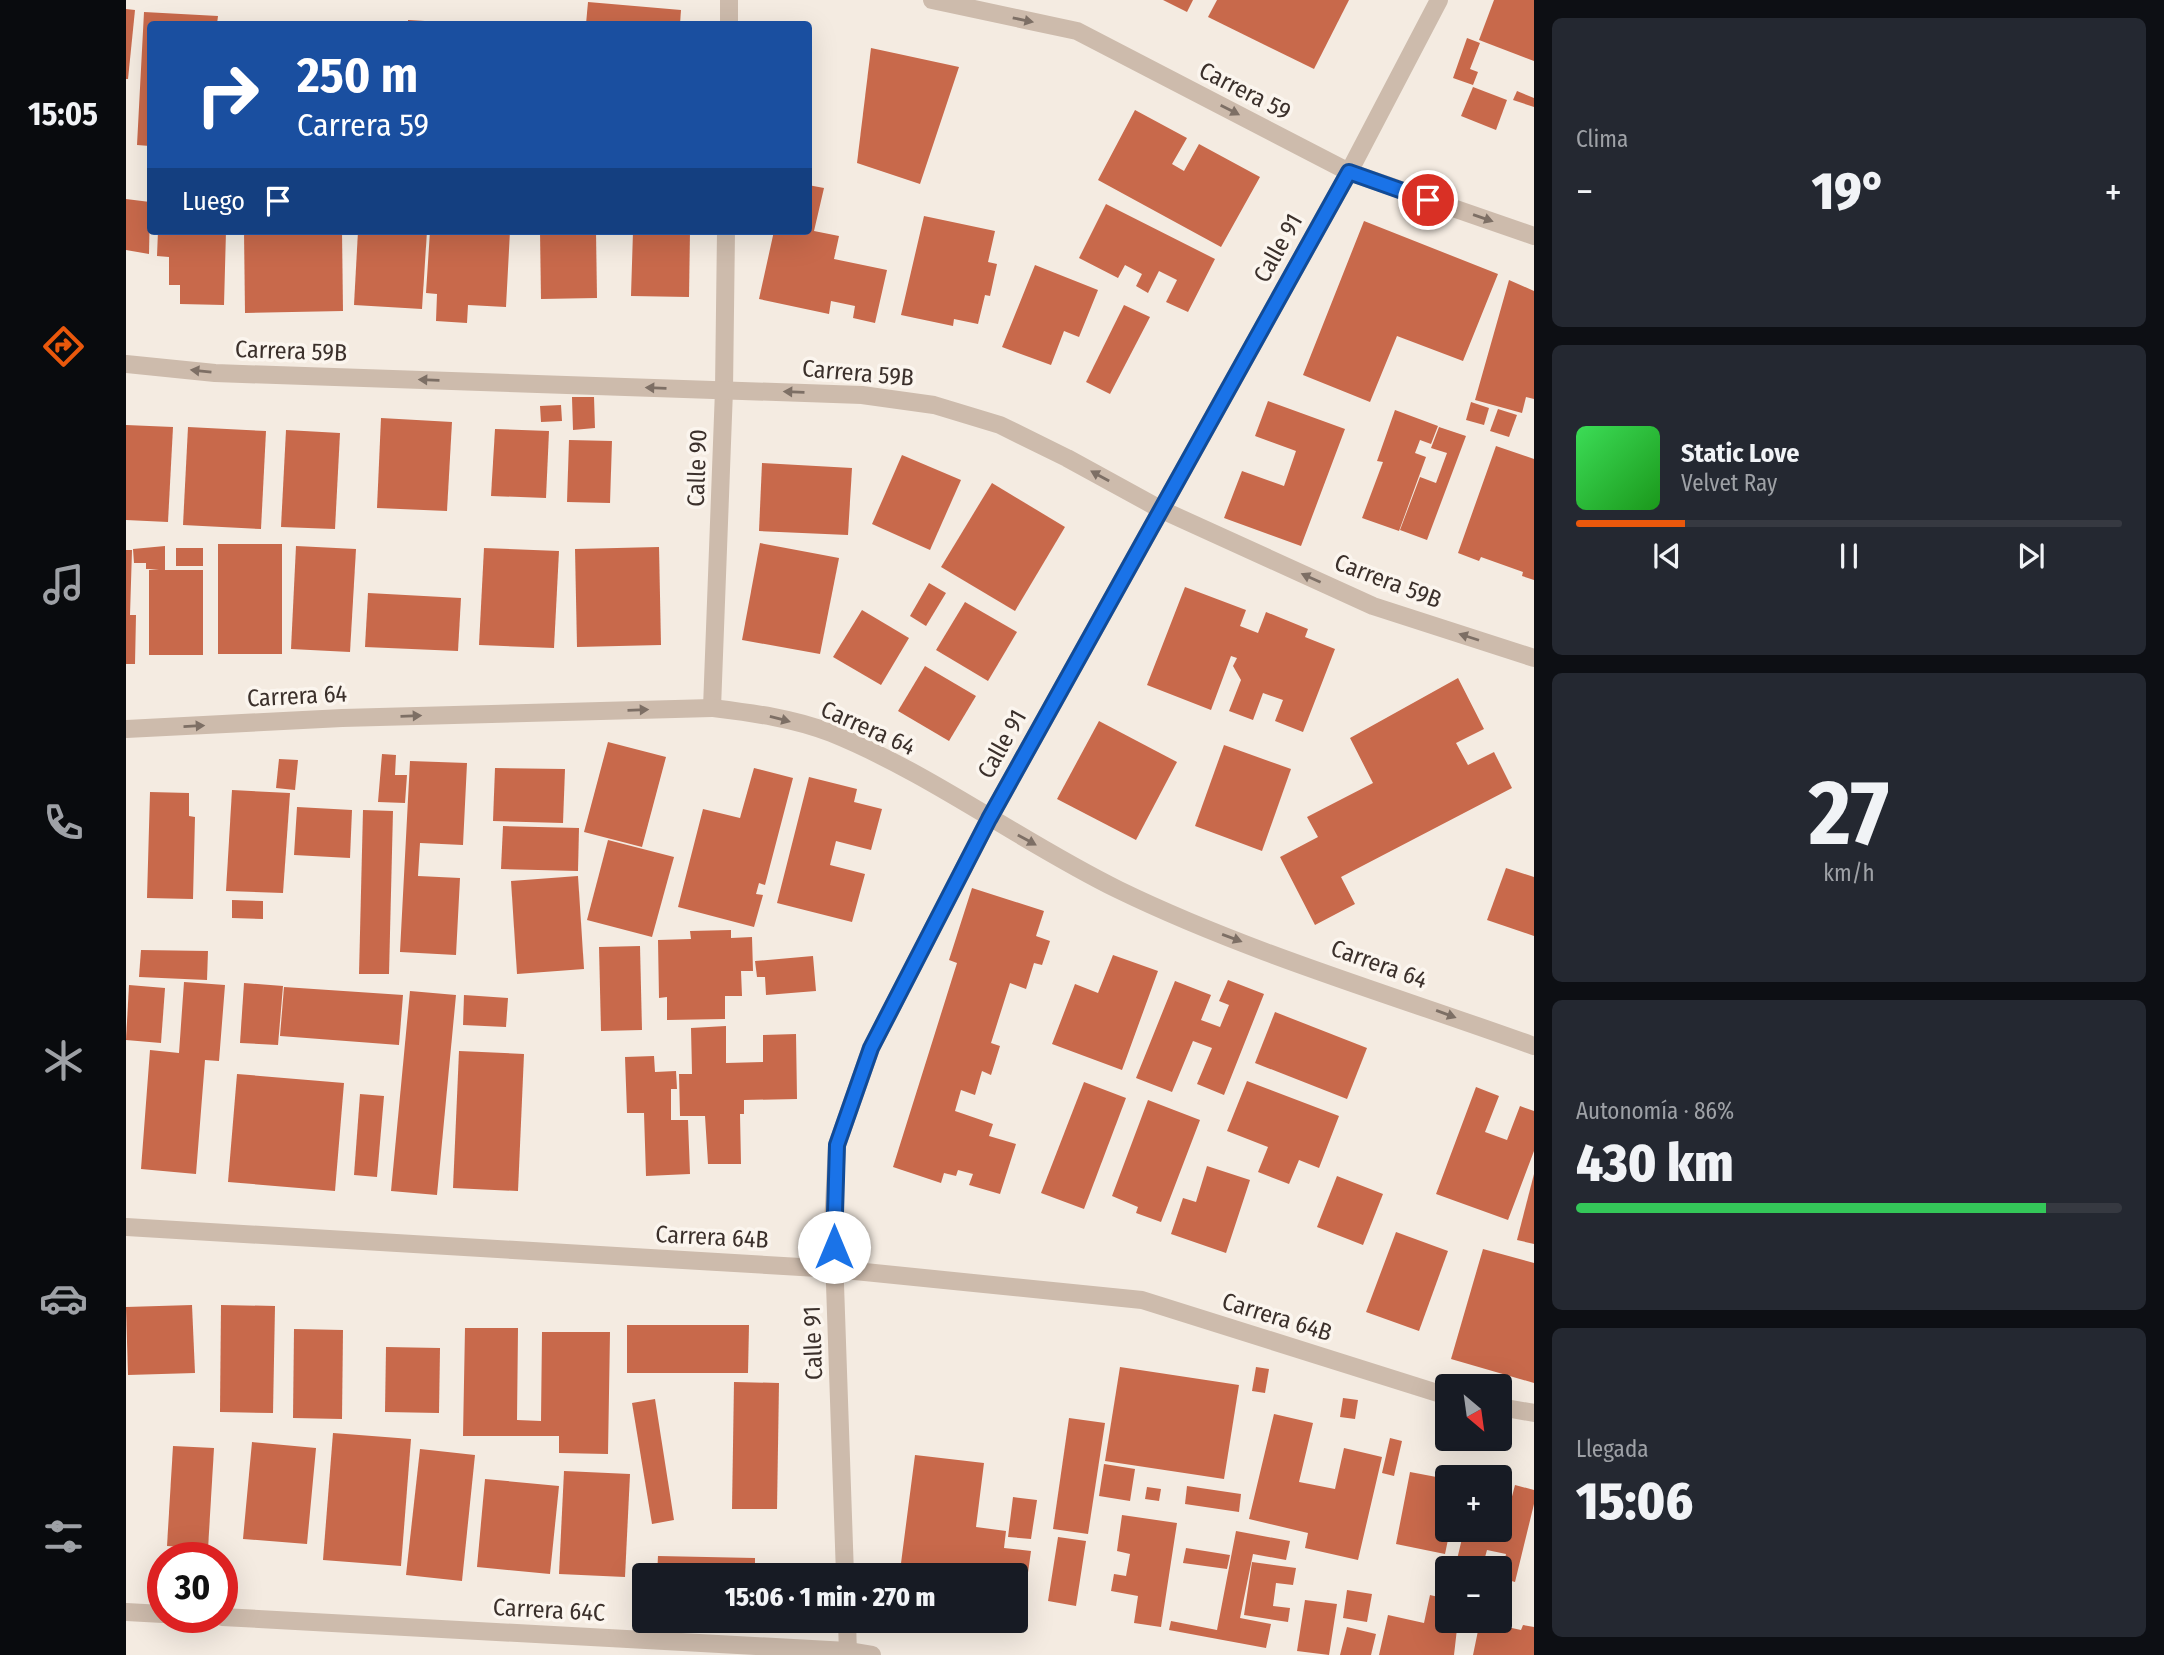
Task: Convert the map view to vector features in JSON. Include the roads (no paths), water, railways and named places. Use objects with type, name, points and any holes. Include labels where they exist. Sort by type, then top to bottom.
[{"type":"street","points":[[729,0],[729,21]]},
{"type":"street","name":"Carrera 59","points":[[932,0],[1077,31],[1349,172],[1534,236]]},
{"type":"street","name":"Calle 91","points":[[845,1563],[835,1269],[837,1145],[871,1048],[989,819],[1349,172],[1439,0]]},
{"type":"street","name":"Calle 90","points":[[712,708],[724,390],[726,235]]},
{"type":"street","name":"Carrera 59B","points":[[126,364],[215,373],[862,395],[933,405],[1000,425],[1160,509],[1373,606],[1534,658]]},
{"type":"street","name":"Carrera 64","points":[[126,729],[342,718],[712,708],[772,716],[830,733],[892,763],[1118,889],[1222,934],[1534,1046]]},
{"type":"street","name":"Carrera 64B","points":[[126,1227],[835,1269],[1142,1300],[1435,1392]]},
{"type":"street","points":[[1512,1409],[1534,1413]]},
{"type":"street","points":[[126,1612],[147,1613]]},
{"type":"street","name":"Carrera 64C","points":[[238,1618],[872,1655]]},
{"type":"street","points":[[847,1633],[848,1653]]}]
